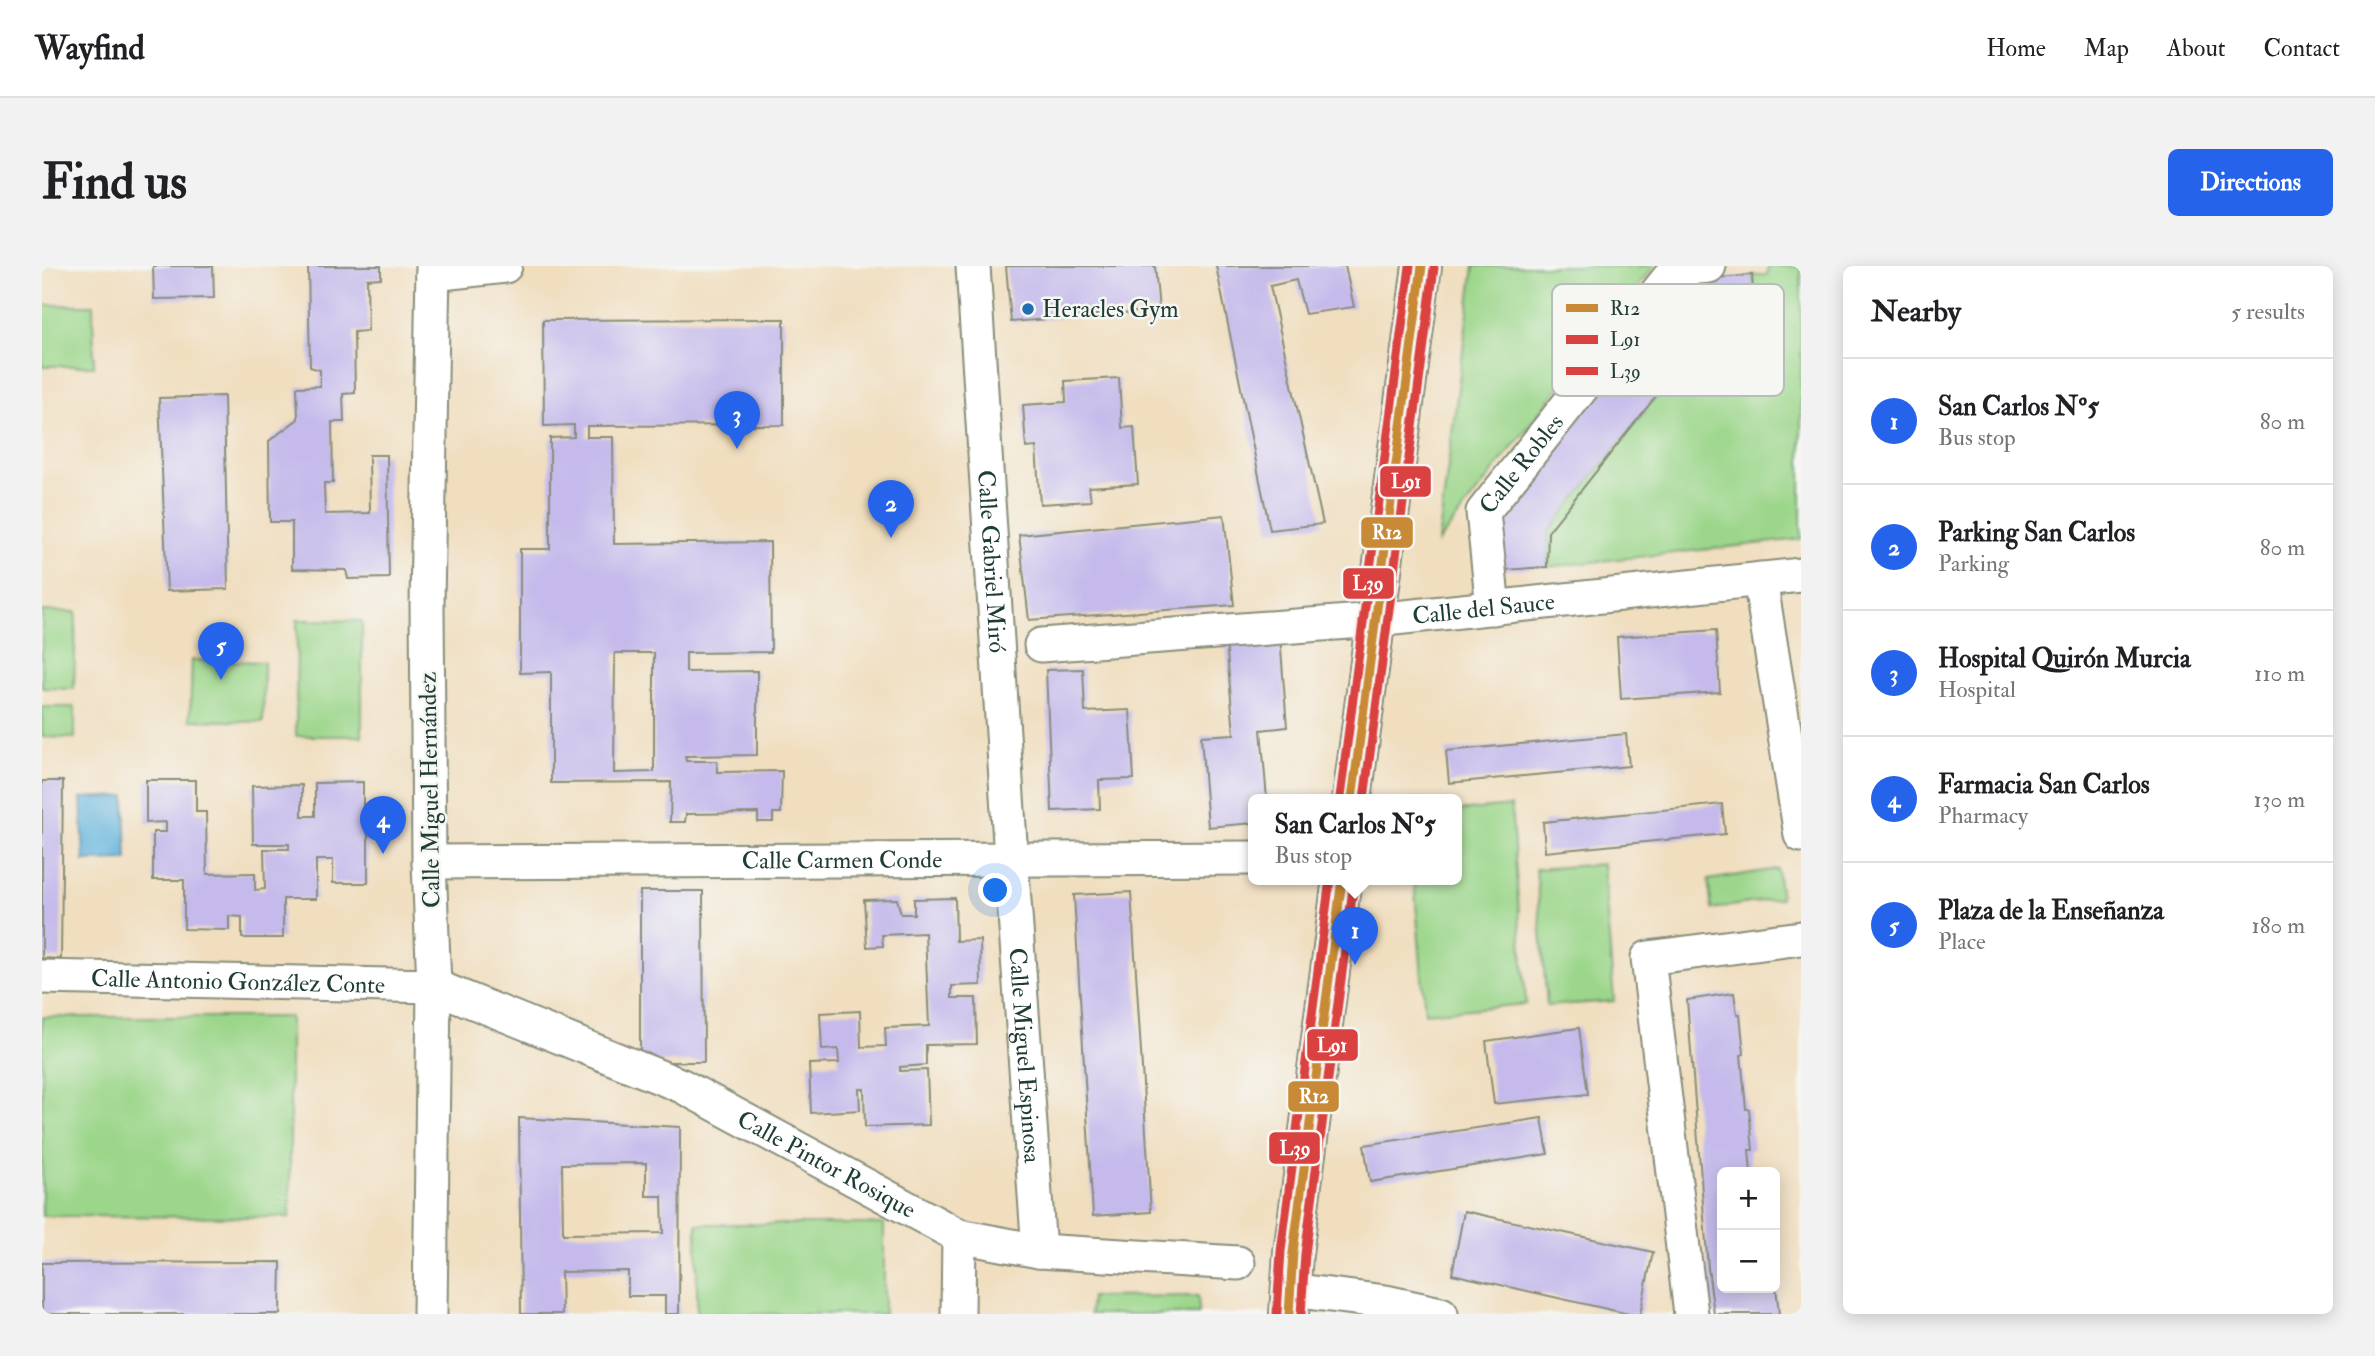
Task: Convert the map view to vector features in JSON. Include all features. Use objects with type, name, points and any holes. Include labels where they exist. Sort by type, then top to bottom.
[{"type":"main road","points":[[1353,794],[1422,266]]},
{"type":"main road","points":[[1289,1302],[1341,885]]},
{"type":"street","points":[[433,270],[505,266]]},
{"type":"street","name":"Calle Gabriel Miró","points":[[973,266],[1011,858]]},
{"type":"street","name":"Calle Robles","points":[[1664,284],[1676,269],[1709,266]]},
{"type":"street","name":"Calle Miguel Hernández","points":[[430,1314],[434,986],[429,862],[427,605],[433,270]]},
{"type":"street","name":"Calle Robles","points":[[1493,608],[1483,512],[1575,396]]},
{"type":"street","name":"Calle del Sauce","points":[[1041,645],[1376,620],[1801,575]]},
{"type":"street","points":[[1760,579],[1801,835]]},
{"type":"street","name":"Calle Miguel Espinosa","points":[[1011,858],[1039,1251]]},
{"type":"street","name":"Calle Carmen Conde","points":[[429,862],[1248,858]]},
{"type":"street","points":[[1691,1314],[1648,958],[1801,938]]},
{"type":"street","name":"Calle Antonio González Conte","points":[[42,977],[434,986]]},
{"type":"street","name":"Calle Pintor Rosique","points":[[434,986],[682,1086],[959,1236],[1039,1251],[1238,1263]]},
{"type":"street","points":[[958,1314],[959,1236]]},
{"type":"street","points":[[1289,1302],[1386,1302],[1441,1314]]},
{"type":"green space","points":[[1474,266],[1654,266],[1640,284],[1552,284],[1552,396],[1438,542]]},
{"type":"green space","points":[[1769,266],[1801,266],[1801,539],[1547,567],[1548,532],[1656,396],[1784,396],[1784,284],[1752,284],[1752,275],[1767,275]]},
{"type":"green space","points":[[42,305],[93,305],[94,366],[42,366]]},
{"type":"green space","points":[[42,611],[76,612],[74,689],[42,688]]},
{"type":"green space","points":[[297,620],[362,621],[362,736],[296,736]]},
{"type":"green space","points":[[192,660],[264,662],[263,722],[190,720]]},
{"type":"green space","points":[[42,707],[75,707],[75,738],[42,737]]},
{"type":"green space","points":[[1511,806],[1526,1004],[1425,1013],[1414,885],[1462,885],[1462,811]]},
{"type":"green space","points":[[1603,864],[1614,1001],[1547,1006],[1536,869]]},
{"type":"green space","points":[[1777,869],[1781,898],[1712,909],[1708,880]]},
{"type":"green space","points":[[42,1017],[290,1017],[290,1217],[42,1216]]},
{"type":"green space","points":[[697,1224],[884,1224],[884,1314],[697,1314]]},
{"type":"green space","points":[[1198,1296],[1199,1314],[1090,1314],[1091,1297]]},
{"type":"water","points":[[125,796],[127,860],[84,861],[81,798]]},
{"type":"building","points":[[153,266],[213,266],[214,298],[154,299]]},
{"type":"building","points":[[308,266],[381,266],[381,278],[367,279],[368,331],[354,332],[355,393],[343,394],[344,422],[332,422],[333,483],[324,483],[325,514],[370,513],[369,455],[387,455],[389,578],[348,579],[346,570],[292,569],[292,522],[270,522],[269,441],[298,419],[297,387],[320,386],[320,370],[310,367]]},
{"type":"building","points":[[1006,266],[1155,266],[1159,310],[1011,322]]},
{"type":"building","points":[[1216,266],[1345,266],[1354,307],[1305,314],[1296,280],[1270,286],[1323,524],[1270,530]]},
{"type":"building","points":[[1752,275],[1753,284],[1682,284],[1684,281]]},
{"type":"building","points":[[784,319],[784,425],[587,426],[587,437],[613,437],[614,544],[770,542],[771,652],[686,653],[686,672],[757,671],[757,755],[685,756],[686,761],[717,761],[717,772],[782,771],[781,813],[773,813],[773,822],[758,822],[758,813],[686,814],[685,822],[670,822],[671,782],[551,783],[551,672],[520,673],[520,549],[550,549],[550,438],[574,437],[574,425],[544,426],[543,320]],"holes":[[[615,653],[654,653],[654,772],[614,773]]]},
{"type":"building","points":[[1119,378],[1122,428],[1134,427],[1138,484],[1089,487],[1091,501],[1040,504],[1036,447],[1026,448],[1023,405],[1066,402],[1065,381]]},
{"type":"building","points":[[224,396],[228,589],[167,591],[159,398]]},
{"type":"building","points":[[1594,396],[1656,396],[1548,532],[1547,567],[1503,570],[1497,519]]},
{"type":"building","points":[[1224,515],[1234,605],[1029,620],[1019,535]]},
{"type":"building","points":[[1716,630],[1720,692],[1621,699],[1617,637]]},
{"type":"building","points":[[1280,636],[1287,727],[1261,730],[1267,794],[1248,794],[1248,824],[1208,827],[1201,736],[1234,734],[1226,641]]},
{"type":"building","points":[[1083,669],[1085,712],[1130,710],[1134,779],[1099,780],[1100,809],[1052,811],[1046,670]]},
{"type":"building","points":[[1626,734],[1629,766],[1449,783],[1446,751]]},
{"type":"building","points":[[146,780],[196,780],[196,812],[206,812],[207,874],[255,873],[255,890],[265,889],[264,849],[289,849],[289,844],[253,844],[252,786],[302,785],[302,816],[315,816],[315,783],[363,782],[363,822],[368,834],[368,883],[333,883],[333,860],[316,860],[316,899],[283,899],[283,938],[242,938],[242,917],[229,916],[229,930],[184,929],[184,880],[153,880],[153,832],[166,832],[166,822],[146,823]]},
{"type":"building","points":[[42,781],[63,781],[61,959],[42,958]]},
{"type":"building","points":[[1722,804],[1725,834],[1545,852],[1543,822]]},
{"type":"building","points":[[640,891],[703,891],[704,1062],[640,1062]]},
{"type":"building","points":[[1131,892],[1151,1212],[1093,1216],[1074,895]]},
{"type":"building","points":[[955,898],[956,941],[980,940],[981,985],[952,986],[952,998],[976,998],[977,1044],[926,1045],[926,1065],[900,1067],[900,1071],[927,1070],[929,1125],[865,1127],[864,1089],[859,1089],[860,1110],[811,1113],[809,1064],[839,1063],[838,1049],[822,1050],[820,1013],[860,1011],[861,1047],[886,1046],[885,1028],[929,1026],[925,933],[882,935],[883,946],[867,947],[864,900],[897,899],[901,914],[914,914],[914,899]]},
{"type":"building","points":[[1734,993],[1737,1014],[1740,1014],[1746,1109],[1749,1109],[1753,1150],[1749,1150],[1751,1167],[1717,1167],[1717,1293],[1777,1293],[1779,1314],[1714,1314],[1687,1000]]},
{"type":"building","points":[[1579,1028],[1588,1094],[1494,1104],[1486,1041]]},
{"type":"building","points":[[519,1118],[680,1127],[679,1314],[665,1314],[665,1296],[628,1296],[628,1271],[561,1272],[562,1314],[521,1314]],"holes":[[[646,1163],[646,1196],[662,1196],[663,1233],[563,1234],[562,1164]]]},
{"type":"building","points":[[1542,1118],[1548,1154],[1370,1182],[1364,1145]]},
{"type":"building","points":[[1464,1211],[1653,1252],[1640,1314],[1629,1314],[1452,1274]]},
{"type":"building","points":[[281,1262],[280,1314],[42,1314],[42,1263]]},
{"type":"transit line","name":"L39","points":[[1340,794],[1410,266]]},
{"type":"transit line","name":"R12","points":[[1353,794],[1422,266]]},
{"type":"transit line","name":"L91","points":[[1365,794],[1434,268]]},
{"type":"transit line","name":"L39","points":[[1277,1313],[1281,1251],[1329,885]]},
{"type":"transit line","name":"R12","points":[[1289,1314],[1293,1253],[1341,885]]},
{"type":"transit line","name":"L91","points":[[1301,1314],[1305,1254],[1353,885]]},
{"type":"place","name":"Heracles Gym","points":[[1028,309]]},
{"type":"place","name":"Hospital Quirón Murcia","points":[[737,449]]},
{"type":"place","name":"Parking San Carlos","points":[[891,538]]},
{"type":"place","name":"Plaza de la Enseñanza","points":[[221,680]]},
{"type":"place","name":"Farmacia San Carlos","points":[[383,854]]},
{"type":"place","name":"San Carlos Nº5","points":[[1355,965]]}]
